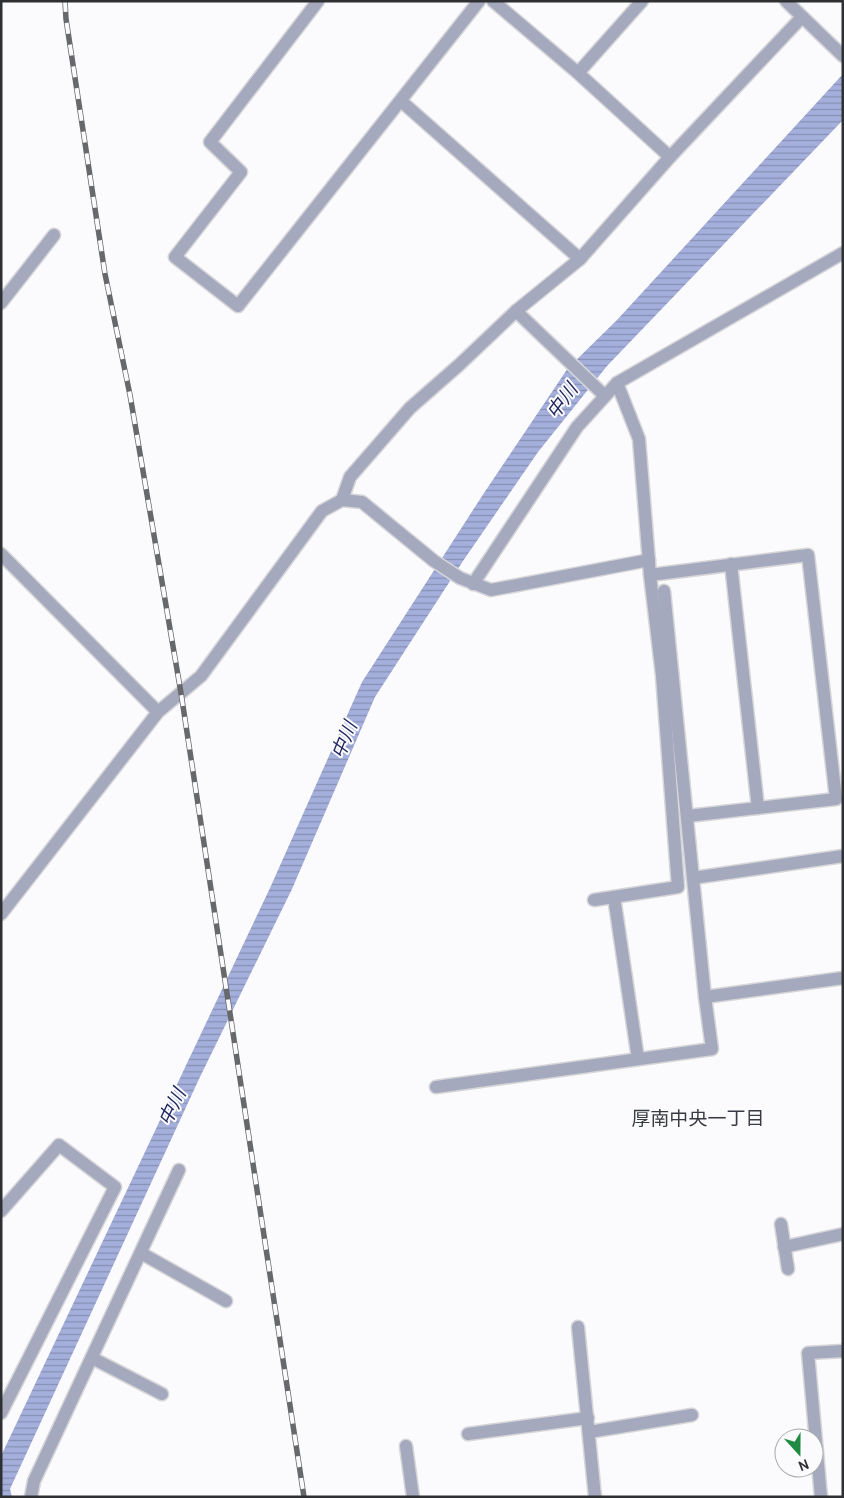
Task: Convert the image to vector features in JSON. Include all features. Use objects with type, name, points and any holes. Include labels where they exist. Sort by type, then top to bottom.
[{"type":"street","points":[[318,1],[210,142],[241,172],[175,257],[238,306],[479,1]]},
{"type":"street","points":[[493,1],[670,157]]},
{"type":"street","points":[[578,74],[642,1]]},
{"type":"street","points":[[786,1],[843,56]]},
{"type":"street","points":[[342,500],[350,477],[410,408],[516,311],[580,259],[670,157],[802,16]]},
{"type":"street","points":[[401,101],[580,259]]},
{"type":"street","points":[[1,303],[54,235]]},
{"type":"street","points":[[473,584],[577,427],[602,394],[617,383],[843,253]]},
{"type":"street","points":[[516,311],[602,394]]},
{"type":"street","points":[[594,900],[678,887],[662,675],[650,575],[639,439],[617,383]]},
{"type":"street","points":[[1,914],[158,712],[201,676],[322,511],[342,500],[362,502],[434,561],[460,578],[491,590],[649,560]]},
{"type":"street","points":[[1,554],[158,712]]},
{"type":"street","points":[[650,575],[808,556],[836,799],[688,816]]},
{"type":"street","points":[[732,564],[758,808]]},
{"type":"street","points":[[436,1088],[712,1049],[705,997],[664,591]]},
{"type":"street","points":[[693,878],[843,856]]},
{"type":"street","points":[[614,897],[638,1059]]},
{"type":"street","points":[[705,997],[843,978]]},
{"type":"street","points":[[1,1211],[59,1145],[115,1188],[1,1413]]},
{"type":"street","points":[[31,1497],[34,1481],[179,1170]]},
{"type":"street","points":[[781,1224],[788,1269]]},
{"type":"street","points":[[784,1247],[843,1234]]},
{"type":"street","points":[[140,1253],[226,1301]]},
{"type":"street","points":[[578,1327],[595,1497]]},
{"type":"street","points":[[821,1497],[808,1353],[843,1351]]},
{"type":"street","points":[[92,1358],[162,1394]]},
{"type":"street","points":[[589,1432],[692,1415]]},
{"type":"street","points":[[468,1434],[588,1418]]},
{"type":"street","points":[[406,1446],[413,1497]]},
{"type":"water","name":"中川","points":[[843,74],[843,120],[607,366],[538,452],[463,561],[375,697],[292,889],[199,1079],[10,1489],[12,1497],[1,1497],[1,1456],[270,888],[362,682],[484,493],[568,368],[617,320]]},
{"type":"railway","points":[[65,1],[66,19],[105,274],[130,395],[181,693],[304,1497]]},
{"type":"district","name":"厚南中央一丁目","points":[[698,1118]]}]
